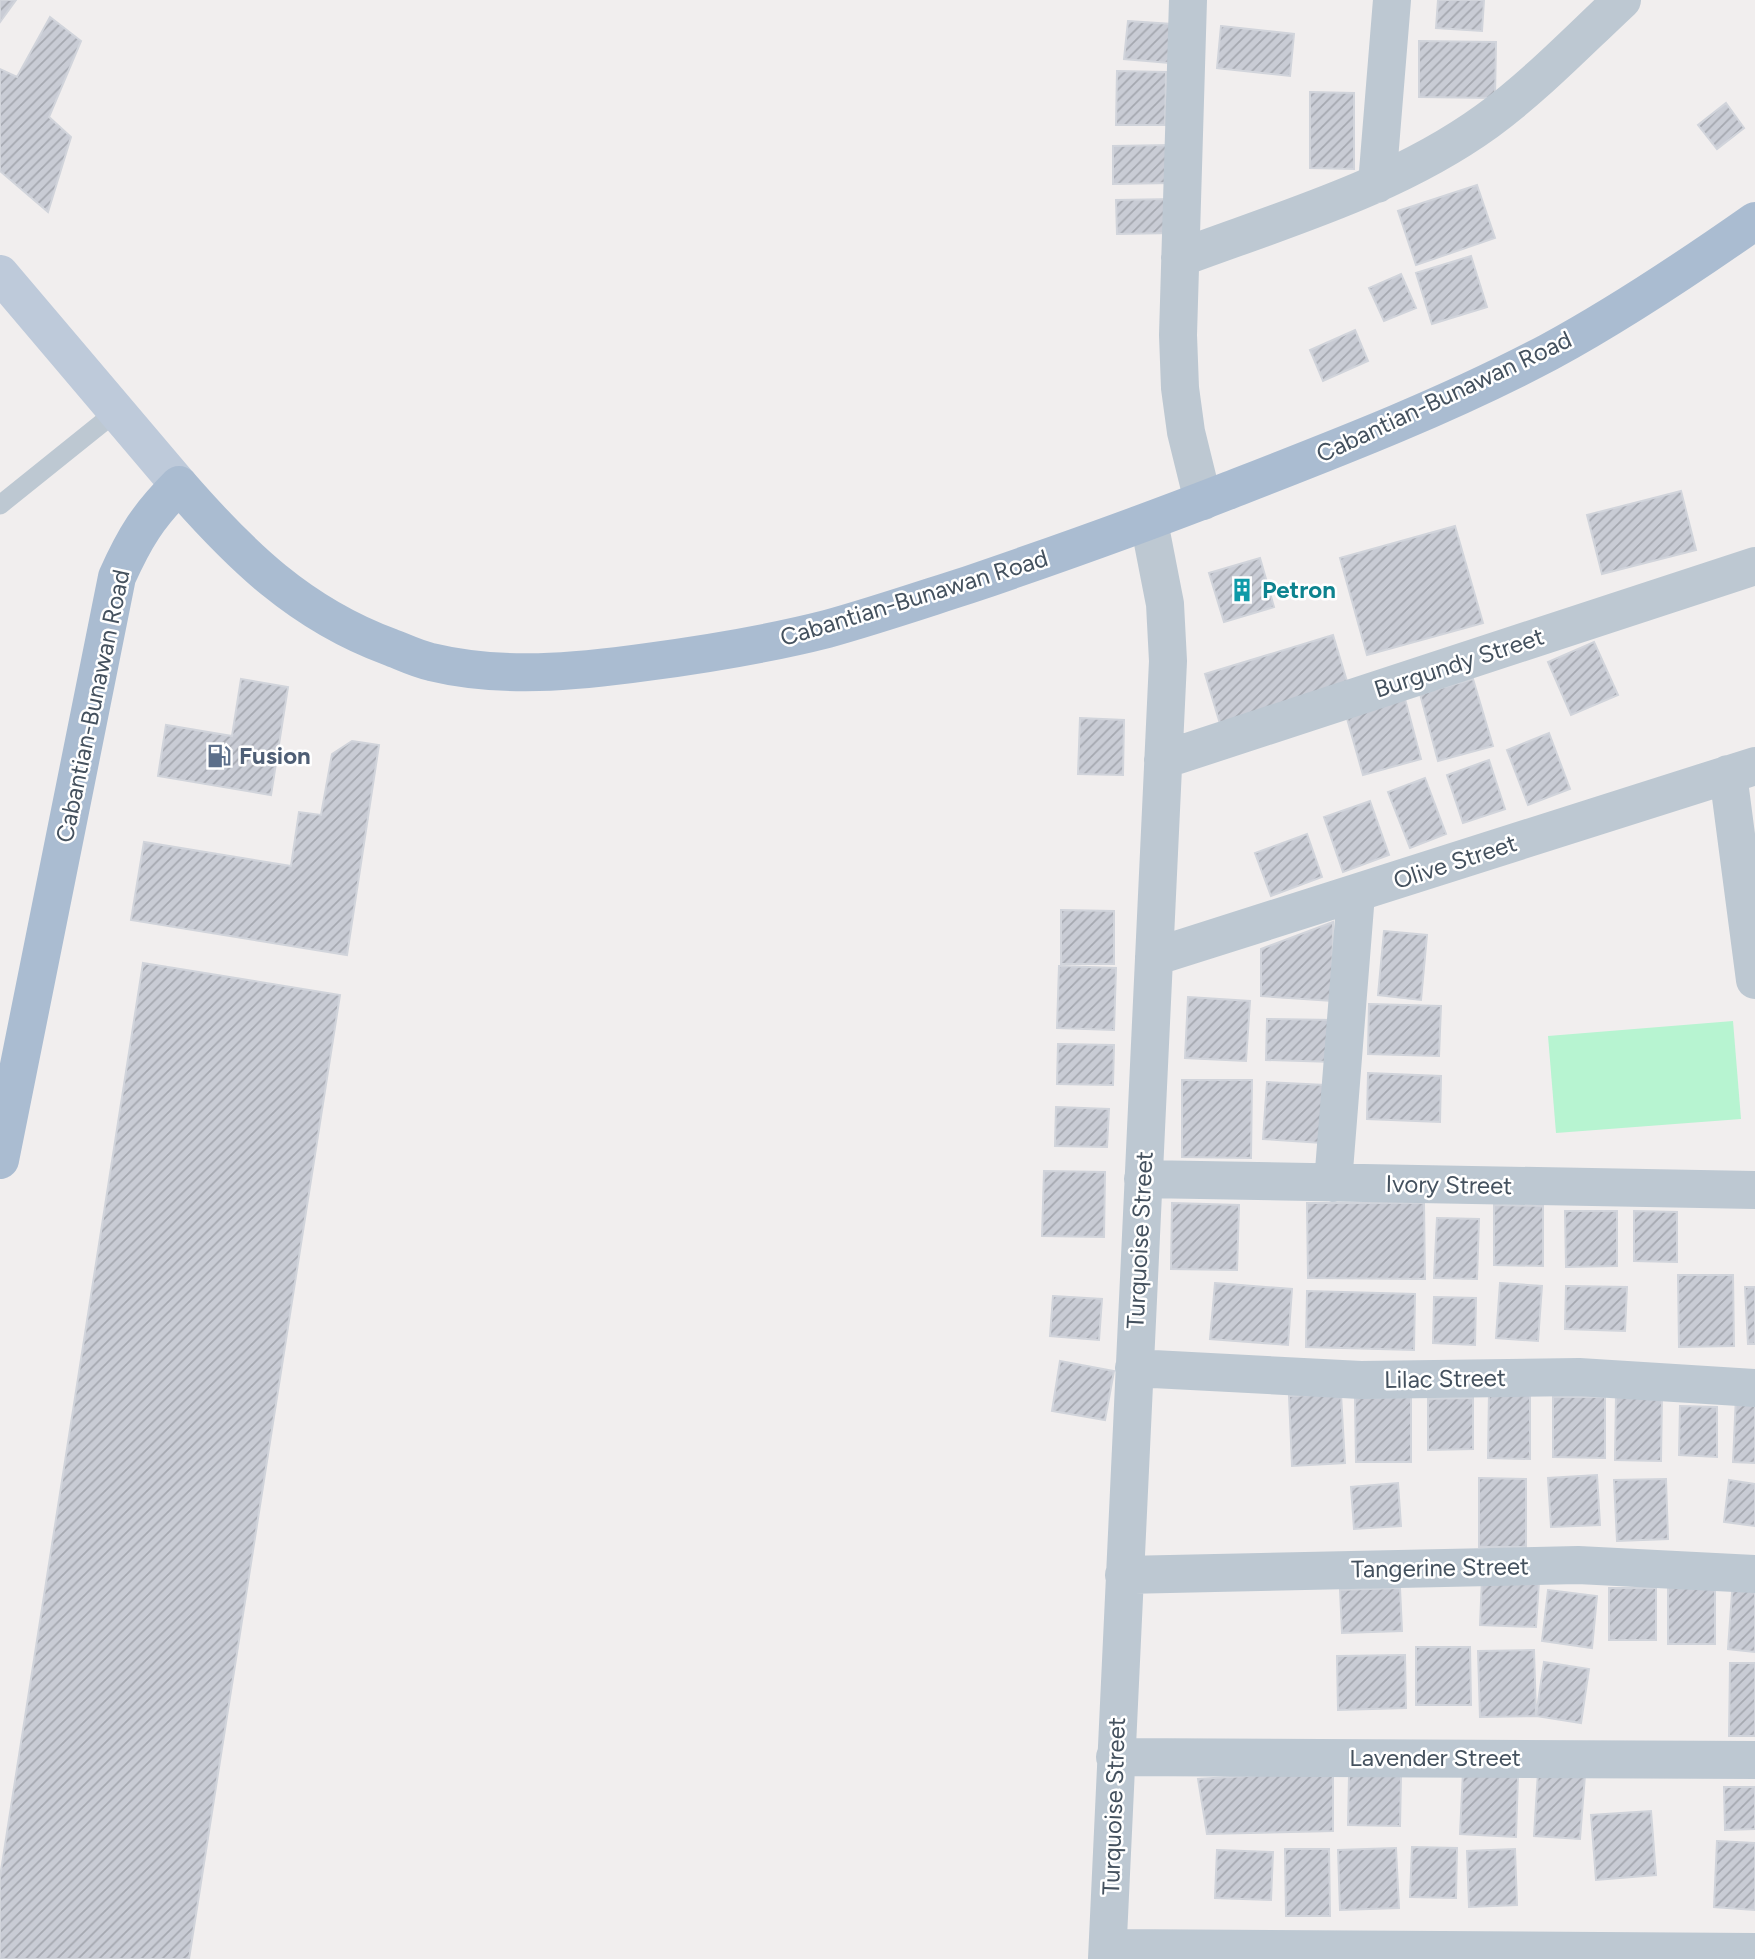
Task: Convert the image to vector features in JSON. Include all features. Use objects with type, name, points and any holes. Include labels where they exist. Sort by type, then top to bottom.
[{"type":"main road","name":"Cabantian-Bunawan Road","points":[[0,1160],[117,577],[132,542],[153,511],[178,485],[246,557],[284,589],[324,617],[371,640],[429,662],[484,670],[533,672],[613,667],[694,656],[825,629],[936,595],[1149,522],[1352,442],[1457,397],[1548,352],[1649,295],[1755,221]]},
{"type":"main road","points":[[0,274],[178,485]]},
{"type":"street","points":[[1188,0],[1178,335],[1180,388],[1186,432],[1203,501]]},
{"type":"street","points":[[1377,184],[1392,0]]},
{"type":"street","points":[[1180,258],[1377,184],[1430,157],[1486,122],[1536,81],[1622,0]]},
{"type":"street","name":"Turquoise Street","points":[[1107,1953],[1168,636],[1165,604],[1149,522]]},
{"type":"street","name":"Burgundy Street","points":[[1163,760],[1755,566]]},
{"type":"street","points":[[1742,770],[1755,980]]},
{"type":"street","name":"Olive Street","points":[[1154,957],[1742,770]]},
{"type":"street","points":[[1333,1183],[1356,894]]},
{"type":"street","name":"Ivory Street","points":[[1143,1179],[1755,1191]]},
{"type":"street","name":"Lilac Street","points":[[1134,1368],[1361,1380],[1579,1377],[1755,1388]]},
{"type":"street","name":"Tangerine Street","points":[[1124,1575],[1578,1565],[1755,1574]]},
{"type":"street","name":"Lavender Street","points":[[1115,1757],[1755,1760]]},
{"type":"street","points":[[1107,1953],[1755,1952]]},
{"type":"lane","points":[[0,505],[117,411]]},
{"type":"green space","points":[[1733,1021],[1741,1119],[1556,1133],[1548,1036]]},
{"type":"building","points":[[0,0],[16,0],[0,22]]},
{"type":"building","points":[[1438,0],[1484,0],[1482,31],[1436,28]]},
{"type":"building","points":[[50,17],[81,41],[49,117],[71,137],[48,212],[0,171],[0,69],[17,77]]},
{"type":"building","points":[[1128,21],[1172,24],[1169,63],[1124,59]]},
{"type":"building","points":[[1221,26],[1294,34],[1290,76],[1217,68]]},
{"type":"building","points":[[1419,41],[1496,42],[1495,98],[1419,97]]},
{"type":"building","points":[[1117,71],[1166,72],[1165,125],[1116,125]]},
{"type":"building","points":[[1310,92],[1354,93],[1354,169],[1310,168]]},
{"type":"building","points":[[1726,103],[1744,128],[1717,149],[1698,125]]},
{"type":"building","points":[[1171,145],[1172,183],[1113,184],[1113,146]]},
{"type":"building","points":[[1477,185],[1495,238],[1416,265],[1398,211]]},
{"type":"building","points":[[1173,199],[1173,233],[1117,234],[1116,200]]},
{"type":"building","points":[[1471,256],[1487,307],[1432,324],[1416,273]]},
{"type":"building","points":[[1401,274],[1416,308],[1384,321],[1369,288]]},
{"type":"building","points":[[1355,330],[1368,361],[1323,381],[1310,350]]},
{"type":"building","points":[[1681,491],[1696,550],[1602,574],[1587,515]]},
{"type":"building","points":[[1455,526],[1483,623],[1367,655],[1340,558]]},
{"type":"building","name":"Petron","points":[[1260,558],[1274,607],[1224,622],[1209,573]]},
{"type":"building","points":[[1333,635],[1349,688],[1221,727],[1205,674]]},
{"type":"building","points":[[1594,642],[1618,695],[1571,715],[1548,662]]},
{"type":"building","name":"Fusion","points":[[241,679],[288,687],[271,795],[158,776],[166,725],[232,736]]},
{"type":"building","points":[[1473,679],[1493,746],[1438,761],[1420,694]]},
{"type":"building","points":[[1405,699],[1421,759],[1363,775],[1346,715]]},
{"type":"building","points":[[1080,718],[1124,720],[1123,775],[1078,774]]},
{"type":"building","points":[[1549,733],[1570,789],[1528,805],[1507,750]]},
{"type":"building","points":[[352,741],[379,745],[347,955],[131,920],[144,842],[291,866],[299,812],[321,815],[332,754]]},
{"type":"building","points":[[1489,760],[1505,809],[1463,823],[1447,775]]},
{"type":"building","points":[[1425,778],[1446,834],[1410,848],[1388,792]]},
{"type":"building","points":[[1370,801],[1389,855],[1343,872],[1324,817]]},
{"type":"building","points":[[1307,834],[1322,877],[1271,896],[1255,853]]},
{"type":"building","points":[[1061,910],[1114,911],[1114,964],[1061,964]]},
{"type":"building","points":[[1333,922],[1332,1001],[1261,996],[1261,949]]},
{"type":"building","points":[[1384,931],[1427,935],[1421,1000],[1378,995]]},
{"type":"building","points":[[143,963],[340,995],[189,1959],[0,1959],[0,1877]]},
{"type":"building","points":[[1059,966],[1116,968],[1114,1030],[1057,1028]]},
{"type":"building","points":[[1188,997],[1250,1001],[1246,1061],[1185,1058]]},
{"type":"building","points":[[1369,1004],[1441,1006],[1439,1056],[1368,1054]]},
{"type":"building","points":[[1267,1019],[1334,1020],[1334,1062],[1266,1060]]},
{"type":"building","points":[[1058,1044],[1114,1045],[1113,1085],[1057,1084]]},
{"type":"building","points":[[1368,1073],[1441,1076],[1440,1122],[1367,1119]]},
{"type":"building","points":[[1182,1080],[1252,1080],[1251,1158],[1182,1157]]},
{"type":"building","points":[[1267,1082],[1325,1085],[1322,1143],[1263,1139]]},
{"type":"building","points":[[1056,1107],[1109,1109],[1107,1147],[1055,1146]]},
{"type":"building","points":[[1044,1171],[1105,1172],[1104,1237],[1042,1236]]},
{"type":"building","points":[[1172,1203],[1239,1205],[1237,1270],[1171,1269]]},
{"type":"building","points":[[1307,1203],[1424,1203],[1425,1279],[1308,1278]]},
{"type":"building","points":[[1494,1205],[1543,1206],[1543,1266],[1494,1265]]},
{"type":"building","points":[[1565,1211],[1617,1211],[1617,1266],[1566,1267]]},
{"type":"building","points":[[1634,1211],[1677,1212],[1677,1262],[1634,1261]]},
{"type":"building","points":[[1437,1218],[1479,1219],[1477,1279],[1434,1278]]},
{"type":"building","points":[[1678,1275],[1733,1275],[1734,1346],[1679,1347]]},
{"type":"building","points":[[1215,1283],[1292,1289],[1288,1345],[1210,1339]]},
{"type":"building","points":[[1500,1283],[1542,1286],[1538,1341],[1496,1338]]},
{"type":"building","points":[[1566,1286],[1627,1287],[1625,1331],[1565,1329]]},
{"type":"building","points":[[1745,1287],[1755,1287],[1755,1344],[1748,1344]]},
{"type":"building","points":[[1307,1291],[1415,1294],[1414,1350],[1306,1347]]},
{"type":"building","points":[[1053,1296],[1102,1299],[1099,1340],[1050,1336]]},
{"type":"building","points":[[1434,1297],[1476,1298],[1475,1345],[1433,1343]]},
{"type":"building","points":[[1060,1361],[1114,1371],[1105,1420],[1052,1411]]},
{"type":"building","points":[[1489,1391],[1530,1392],[1530,1459],[1488,1458]]},
{"type":"building","points":[[1341,1394],[1345,1463],[1292,1466],[1289,1396]]},
{"type":"building","points":[[1616,1394],[1662,1395],[1661,1461],[1615,1460]]},
{"type":"building","points":[[1736,1396],[1755,1397],[1755,1463],[1733,1462]]},
{"type":"building","points":[[1411,1397],[1411,1462],[1356,1462],[1355,1398]]},
{"type":"building","points":[[1553,1397],[1605,1397],[1605,1458],[1553,1457]]},
{"type":"building","points":[[1473,1398],[1473,1449],[1428,1450],[1428,1399]]},
{"type":"building","points":[[1680,1406],[1717,1407],[1717,1457],[1679,1455]]},
{"type":"building","points":[[1597,1475],[1600,1525],[1551,1527],[1548,1478]]},
{"type":"building","points":[[1479,1478],[1526,1479],[1526,1547],[1479,1547]]},
{"type":"building","points":[[1666,1479],[1668,1539],[1617,1541],[1614,1480]]},
{"type":"building","points":[[1729,1480],[1755,1484],[1755,1526],[1724,1522]]},
{"type":"building","points":[[1398,1483],[1401,1526],[1354,1529],[1351,1487]]},
{"type":"building","points":[[1482,1578],[1539,1581],[1536,1627],[1480,1625]]},
{"type":"building","points":[[1733,1579],[1755,1580],[1755,1652],[1728,1649]]},
{"type":"building","points":[[1668,1587],[1715,1588],[1715,1644],[1668,1644]]},
{"type":"building","points":[[1400,1588],[1402,1631],[1342,1633],[1340,1590]]},
{"type":"building","points":[[1609,1588],[1656,1588],[1656,1640],[1609,1640]]},
{"type":"building","points":[[1548,1590],[1597,1596],[1592,1648],[1542,1641]]},
{"type":"building","points":[[1416,1647],[1470,1647],[1471,1705],[1416,1705]]},
{"type":"building","points":[[1534,1650],[1536,1716],[1480,1717],[1478,1651]]},
{"type":"building","points":[[1405,1655],[1406,1708],[1338,1710],[1337,1656]]},
{"type":"building","points":[[1544,1662],[1589,1669],[1581,1723],[1536,1716]]},
{"type":"building","points":[[1730,1663],[1755,1663],[1755,1736],[1729,1736]]},
{"type":"building","points":[[1333,1771],[1333,1831],[1207,1834],[1198,1779]]},
{"type":"building","points":[[1463,1771],[1518,1775],[1516,1837],[1460,1834]]},
{"type":"building","points":[[1538,1772],[1585,1775],[1580,1839],[1534,1836]]},
{"type":"building","points":[[1349,1776],[1401,1776],[1400,1826],[1348,1825]]},
{"type":"building","points":[[1724,1787],[1755,1787],[1755,1829],[1725,1830]]},
{"type":"building","points":[[1651,1811],[1656,1875],[1596,1880],[1591,1815]]},
{"type":"building","points":[[1717,1841],[1755,1843],[1755,1910],[1714,1907]]},
{"type":"building","points":[[1412,1847],[1457,1848],[1456,1898],[1410,1897]]},
{"type":"building","points":[[1396,1848],[1399,1908],[1340,1910],[1338,1850]]},
{"type":"building","points":[[1285,1849],[1329,1849],[1330,1916],[1286,1916]]},
{"type":"building","points":[[1515,1849],[1517,1905],[1469,1907],[1467,1851]]},
{"type":"building","points":[[1217,1850],[1273,1852],[1271,1900],[1215,1898]]},
{"type":"place","name":"Petron","points":[[1242,590]]},
{"type":"place","name":"Fusion","points":[[219,756]]}]
